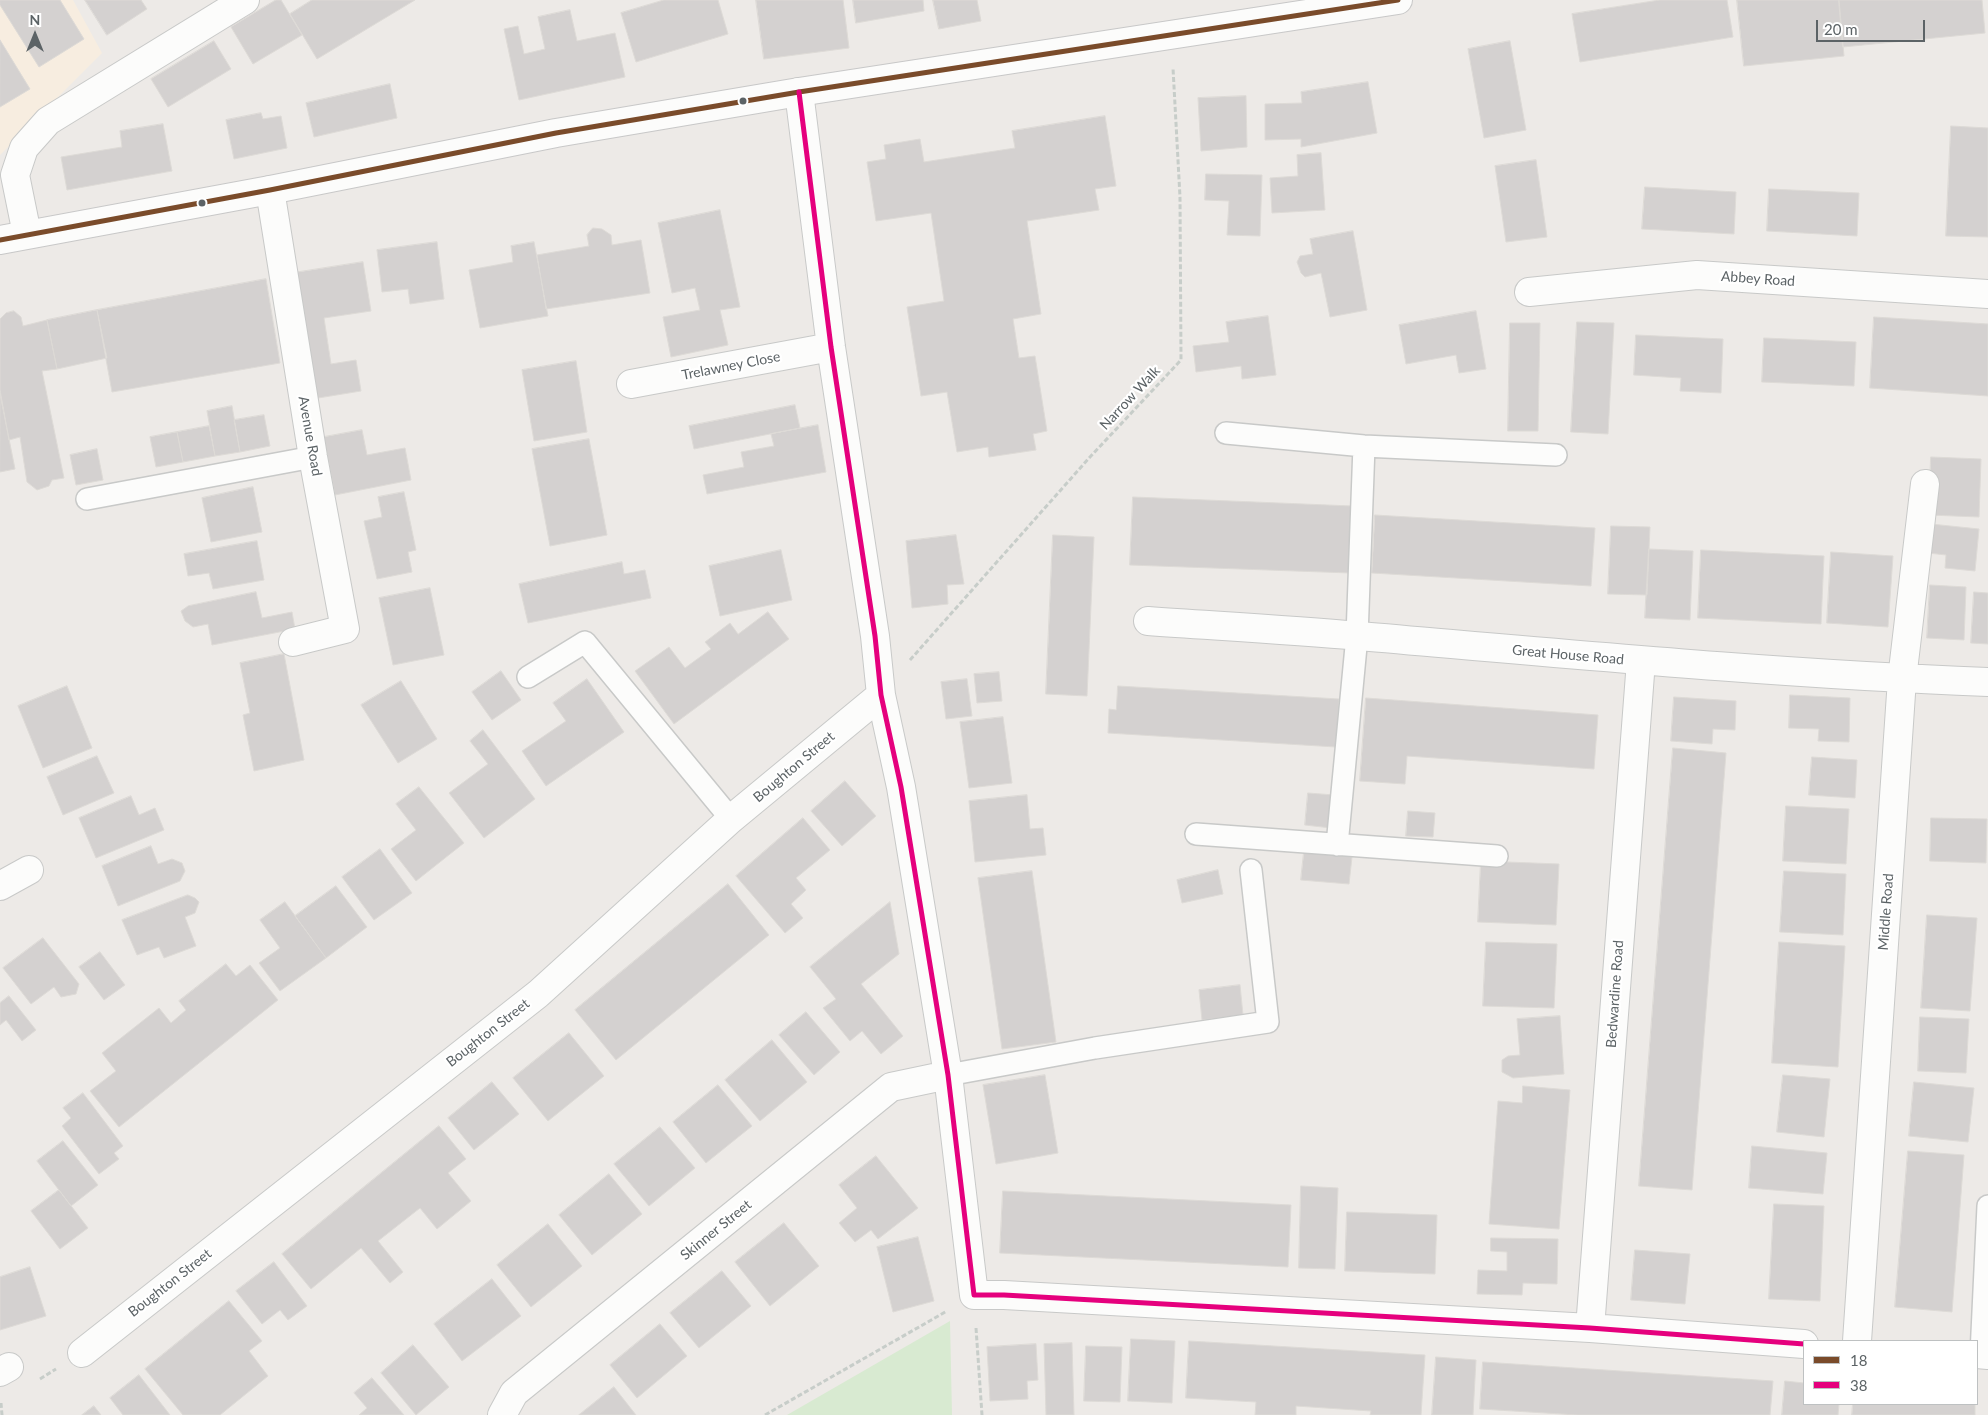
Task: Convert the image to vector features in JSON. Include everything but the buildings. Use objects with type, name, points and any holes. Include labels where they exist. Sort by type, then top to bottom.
[{"type":"street","points":[[27,234],[15,175],[24,148],[48,121],[245,0]]},
{"type":"street","points":[[0,240],[270,190],[556,133],[799,92],[1398,0]]},
{"type":"street","points":[[799,92],[830,347],[875,636],[881,695],[901,787],[948,1074],[974,1295],[1004,1295],[1590,1328],[1803,1344]]},
{"type":"street","name":"Avenue Road","points":[[270,190],[313,457],[345,629],[293,642]]},
{"type":"street","name":"Abbey Road","points":[[1528,292],[1697,275],[1988,294]]},
{"type":"street","name":"Trelawney Close","points":[[632,384],[830,347]]},
{"type":"street","name":"Middle Road","points":[[1857,1340],[1902,679],[1925,484]]},
{"type":"street","name":"Great House Road","points":[[1148,621],[1357,636],[1641,661],[1902,679],[1988,682]]},
{"type":"street","name":"Bedwardine Road","points":[[1590,1328],[1641,661]]},
{"type":"street","name":"Boughton Street","points":[[82,1353],[538,994],[731,819],[881,695]]},
{"type":"street","points":[[0,886],[29,870]]},
{"type":"street","name":"Skinner Street","points":[[502,1415],[514,1394],[891,1086],[948,1074]]},
{"type":"lane","points":[[1226,433],[1364,446],[1556,455]]},
{"type":"lane","points":[[1336,845],[1357,636],[1364,446]]},
{"type":"lane","points":[[87,499],[313,457]]},
{"type":"lane","points":[[528,677],[585,642],[731,819]]},
{"type":"lane","points":[[1196,834],[1497,856]]},
{"type":"lane","points":[[948,1074],[1095,1048],[1268,1022],[1252,870]]},
{"type":"lane","points":[[1982,1355],[1988,1206]]},
{"type":"path","name":"Narrow Walk","points":[[881,695],[921,647],[1070,479],[1181,360],[1180,197],[1173,80],[1173,35]]},
{"type":"path","points":[[765,1415],[974,1295],[982,1415]]},
{"type":"path","points":[[2,1404],[2,1415]]},
{"type":"shaded area","points":[[0,0],[73,0],[102,53],[0,155]]},
{"type":"green space","points":[[950,1321],[952,1415],[787,1415]]},
{"type":"transit line","name":"18","points":[[0,240],[270,190],[556,133],[799,92],[1398,0]]},
{"type":"transit line","name":"38","points":[[799,92],[831,347],[875,636],[881,695],[901,787],[948,1075],[974,1295],[1004,1295],[1590,1328],[1803,1344]]}]
